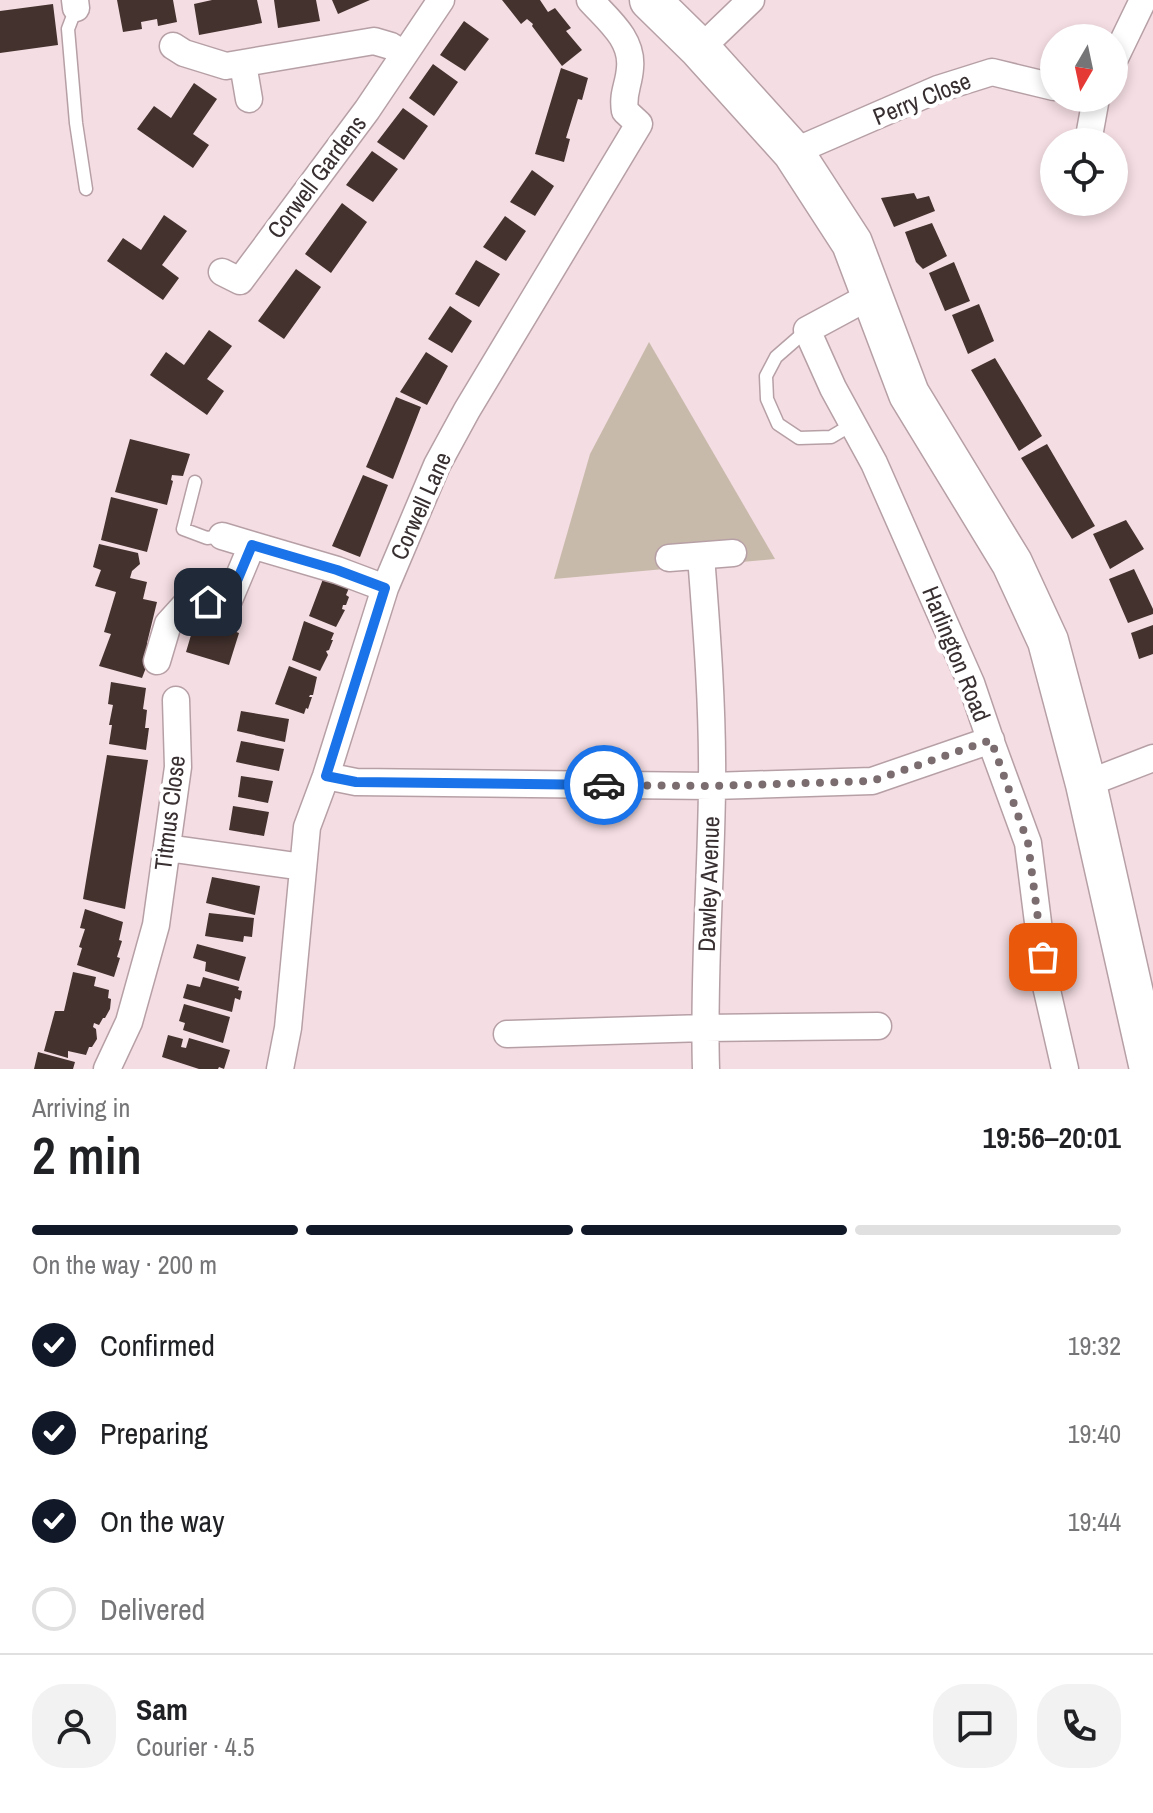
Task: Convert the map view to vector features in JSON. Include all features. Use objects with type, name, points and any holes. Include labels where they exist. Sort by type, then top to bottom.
[{"type":"main road","points":[[650,0],[700,49],[793,152],[852,243],[909,394],[1012,563],[1048,641],[1086,784],[1150,1062]]},
{"type":"street","name":"Corwell Gardens","points":[[222,272],[240,281],[367,110],[441,0]]},
{"type":"street","name":"Corwell Lane","points":[[280,1069],[288,1028],[307,827],[385,588],[437,465],[467,410],[639,124],[625,111],[623,98],[631,53],[623,37],[590,0]]},
{"type":"street","points":[[700,49],[751,0]]},
{"type":"street","points":[[1128,31],[1143,0]]},
{"type":"street","points":[[173,46],[184,53],[226,66],[374,41],[404,54]]},
{"type":"street","points":[[243,64],[249,99]]},
{"type":"street","name":"Perry Close","points":[[793,152],[938,89],[992,72],[1040,84]]},
{"type":"street","points":[[807,330],[872,295]]},
{"type":"street","name":"Harlington Road","points":[[807,330],[833,388],[874,463],[971,683],[1028,843],[1046,986],[1065,1069]]},
{"type":"street","points":[[222,536],[323,565],[385,588]]},
{"type":"street","points":[[157,661],[168,624],[187,603],[229,600],[252,545]]},
{"type":"street","points":[[669,558],[733,553]]},
{"type":"street","name":"Dawley Avenue","points":[[701,556],[710,666],[712,786],[706,1069]]},
{"type":"street","name":"Titmus Close","points":[[107,1069],[129,1022],[156,925],[178,767],[176,700]]},
{"type":"street","points":[[326,776],[356,782],[712,786],[872,781],[991,740]]},
{"type":"street","points":[[1086,784],[1153,758]]},
{"type":"street","points":[[167,848],[303,867]]},
{"type":"street","points":[[507,1034],[878,1026]]},
{"type":"lane","points":[[76,4],[68,29],[76,123],[86,189]]},
{"type":"lane","points":[[807,330],[776,357],[766,376],[767,399],[778,424],[799,438],[831,437],[853,424]]},
{"type":"lane","points":[[195,482],[183,529],[207,538],[222,536]]},
{"type":"shaded area","points":[[649,342],[775,559],[554,579],[590,454]]},
{"type":"building","points":[[117,0],[173,0],[177,22],[158,26],[157,19],[141,22],[142,29],[123,32]]},
{"type":"building","points":[[212,0],[257,0],[262,23],[199,35],[194,4]]},
{"type":"building","points":[[274,0],[316,0],[320,21],[278,28]]},
{"type":"building","points":[[332,0],[370,0],[338,14]]},
{"type":"building","points":[[502,0],[540,0],[548,12],[555,8],[571,28],[566,31],[582,50],[562,66],[533,24],[527,19],[521,24]]},
{"type":"building","points":[[53,4],[58,45],[0,53],[0,11]]},
{"type":"building","points":[[464,21],[489,39],[465,71],[440,55]]},
{"type":"building","points":[[433,64],[458,82],[434,116],[409,98]]},
{"type":"building","points":[[561,68],[588,78],[566,138],[570,139],[564,162],[535,154]]},
{"type":"building","points":[[194,83],[217,99],[193,134],[209,145],[193,168],[137,129],[154,106],[171,118]]},
{"type":"building","points":[[403,108],[428,126],[404,160],[377,142]]},
{"type":"building","points":[[372,151],[398,169],[373,202],[346,185]]},
{"type":"building","points":[[532,170],[554,186],[535,216],[510,202]]},
{"type":"building","points":[[914,193],[917,199],[929,196],[935,211],[894,227],[881,198]]},
{"type":"building","points":[[342,203],[367,222],[331,273],[305,254]]},
{"type":"building","points":[[164,215],[187,231],[162,265],[179,278],[163,300],[107,261],[123,238],[141,250]]},
{"type":"building","points":[[505,216],[526,231],[506,261],[483,247]]},
{"type":"building","points":[[932,223],[947,256],[923,269],[916,262],[905,232]]},
{"type":"building","points":[[476,260],[500,274],[479,307],[455,294]]},
{"type":"building","points":[[954,262],[970,301],[945,311],[929,273]]},
{"type":"building","points":[[296,269],[321,287],[284,339],[258,321]]},
{"type":"building","points":[[979,304],[994,341],[968,354],[952,315]]},
{"type":"building","points":[[450,306],[472,321],[452,353],[428,339]]},
{"type":"building","points":[[209,330],[232,346],[207,379],[224,391],[207,415],[150,375],[166,352],[184,365]]},
{"type":"building","points":[[426,352],[448,366],[427,405],[400,392]]},
{"type":"building","points":[[995,358],[1042,436],[1019,451],[971,370]]},
{"type":"building","points":[[396,397],[421,407],[393,479],[366,467]]},
{"type":"building","points":[[130,439],[190,454],[183,476],[172,475],[167,505],[115,492]]},
{"type":"building","points":[[1047,444],[1095,526],[1072,539],[1021,458]]},
{"type":"building","points":[[363,475],[388,485],[360,557],[332,546]]},
{"type":"building","points":[[111,497],[158,509],[147,552],[101,540]]},
{"type":"building","points":[[1126,520],[1144,549],[1110,569],[1093,534]]},
{"type":"building","points":[[99,544],[138,553],[140,564],[132,571],[130,578],[147,582],[143,599],[157,602],[147,643],[150,644],[149,660],[142,678],[99,666],[111,634],[104,632],[116,592],[95,586],[101,570],[93,567]]},
{"type":"building","points":[[1134,569],[1153,614],[1128,623],[1109,579]]},
{"type":"building","points":[[323,579],[349,588],[346,595],[349,597],[342,609],[345,610],[336,627],[309,616]]},
{"type":"building","points":[[196,618],[232,627],[231,630],[239,633],[229,665],[186,652]]},
{"type":"building","points":[[304,621],[334,633],[320,671],[292,660]]},
{"type":"building","points":[[1153,625],[1153,654],[1139,659],[1131,633]]},
{"type":"building","points":[[289,666],[317,677],[304,714],[275,704]]},
{"type":"building","points":[[111,682],[146,688],[143,709],[147,710],[145,728],[149,728],[146,750],[109,744],[113,705],[108,704]]},
{"type":"building","points":[[241,711],[289,719],[285,742],[237,731]]},
{"type":"building","points":[[241,741],[284,749],[279,771],[236,762]]},
{"type":"building","points":[[107,755],[148,760],[125,909],[83,899]]},
{"type":"building","points":[[241,776],[273,781],[268,803],[238,797]]},
{"type":"building","points":[[233,806],[269,812],[264,836],[229,830]]},
{"type":"building","points":[[212,877],[260,886],[255,915],[206,903]]},
{"type":"building","points":[[85,909],[123,922],[117,957],[120,958],[114,977],[77,965],[85,929],[80,928]]},
{"type":"building","points":[[209,913],[254,918],[252,937],[244,936],[243,942],[205,936]]},
{"type":"building","points":[[197,944],[246,957],[239,981],[205,971],[206,962],[193,958]]},
{"type":"building","points":[[73,972],[96,977],[94,986],[109,990],[108,998],[111,999],[105,1018],[99,1025],[94,1023],[97,1039],[92,1047],[86,1055],[68,1051],[68,1058],[44,1051],[55,1011],[64,1011]]},
{"type":"building","points":[[203,977],[239,987],[238,990],[242,991],[240,1000],[235,998],[232,1012],[183,998],[187,984],[200,987]]},
{"type":"building","points":[[184,1004],[230,1017],[223,1043],[183,1030],[185,1023],[179,1021]]},
{"type":"building","points":[[168,1035],[183,1039],[181,1047],[186,1048],[189,1038],[230,1050],[224,1069],[199,1069],[162,1057]]},
{"type":"building","points":[[38,1052],[75,1062],[73,1069],[34,1069]]},
{"type":"way so far","points":[[604,785],[712,786],[872,781],[991,740],[1028,843],[1043,957]]},
{"type":"route","points":[[208,602],[229,600],[252,545],[385,588],[326,776],[356,782],[604,785]]}]
